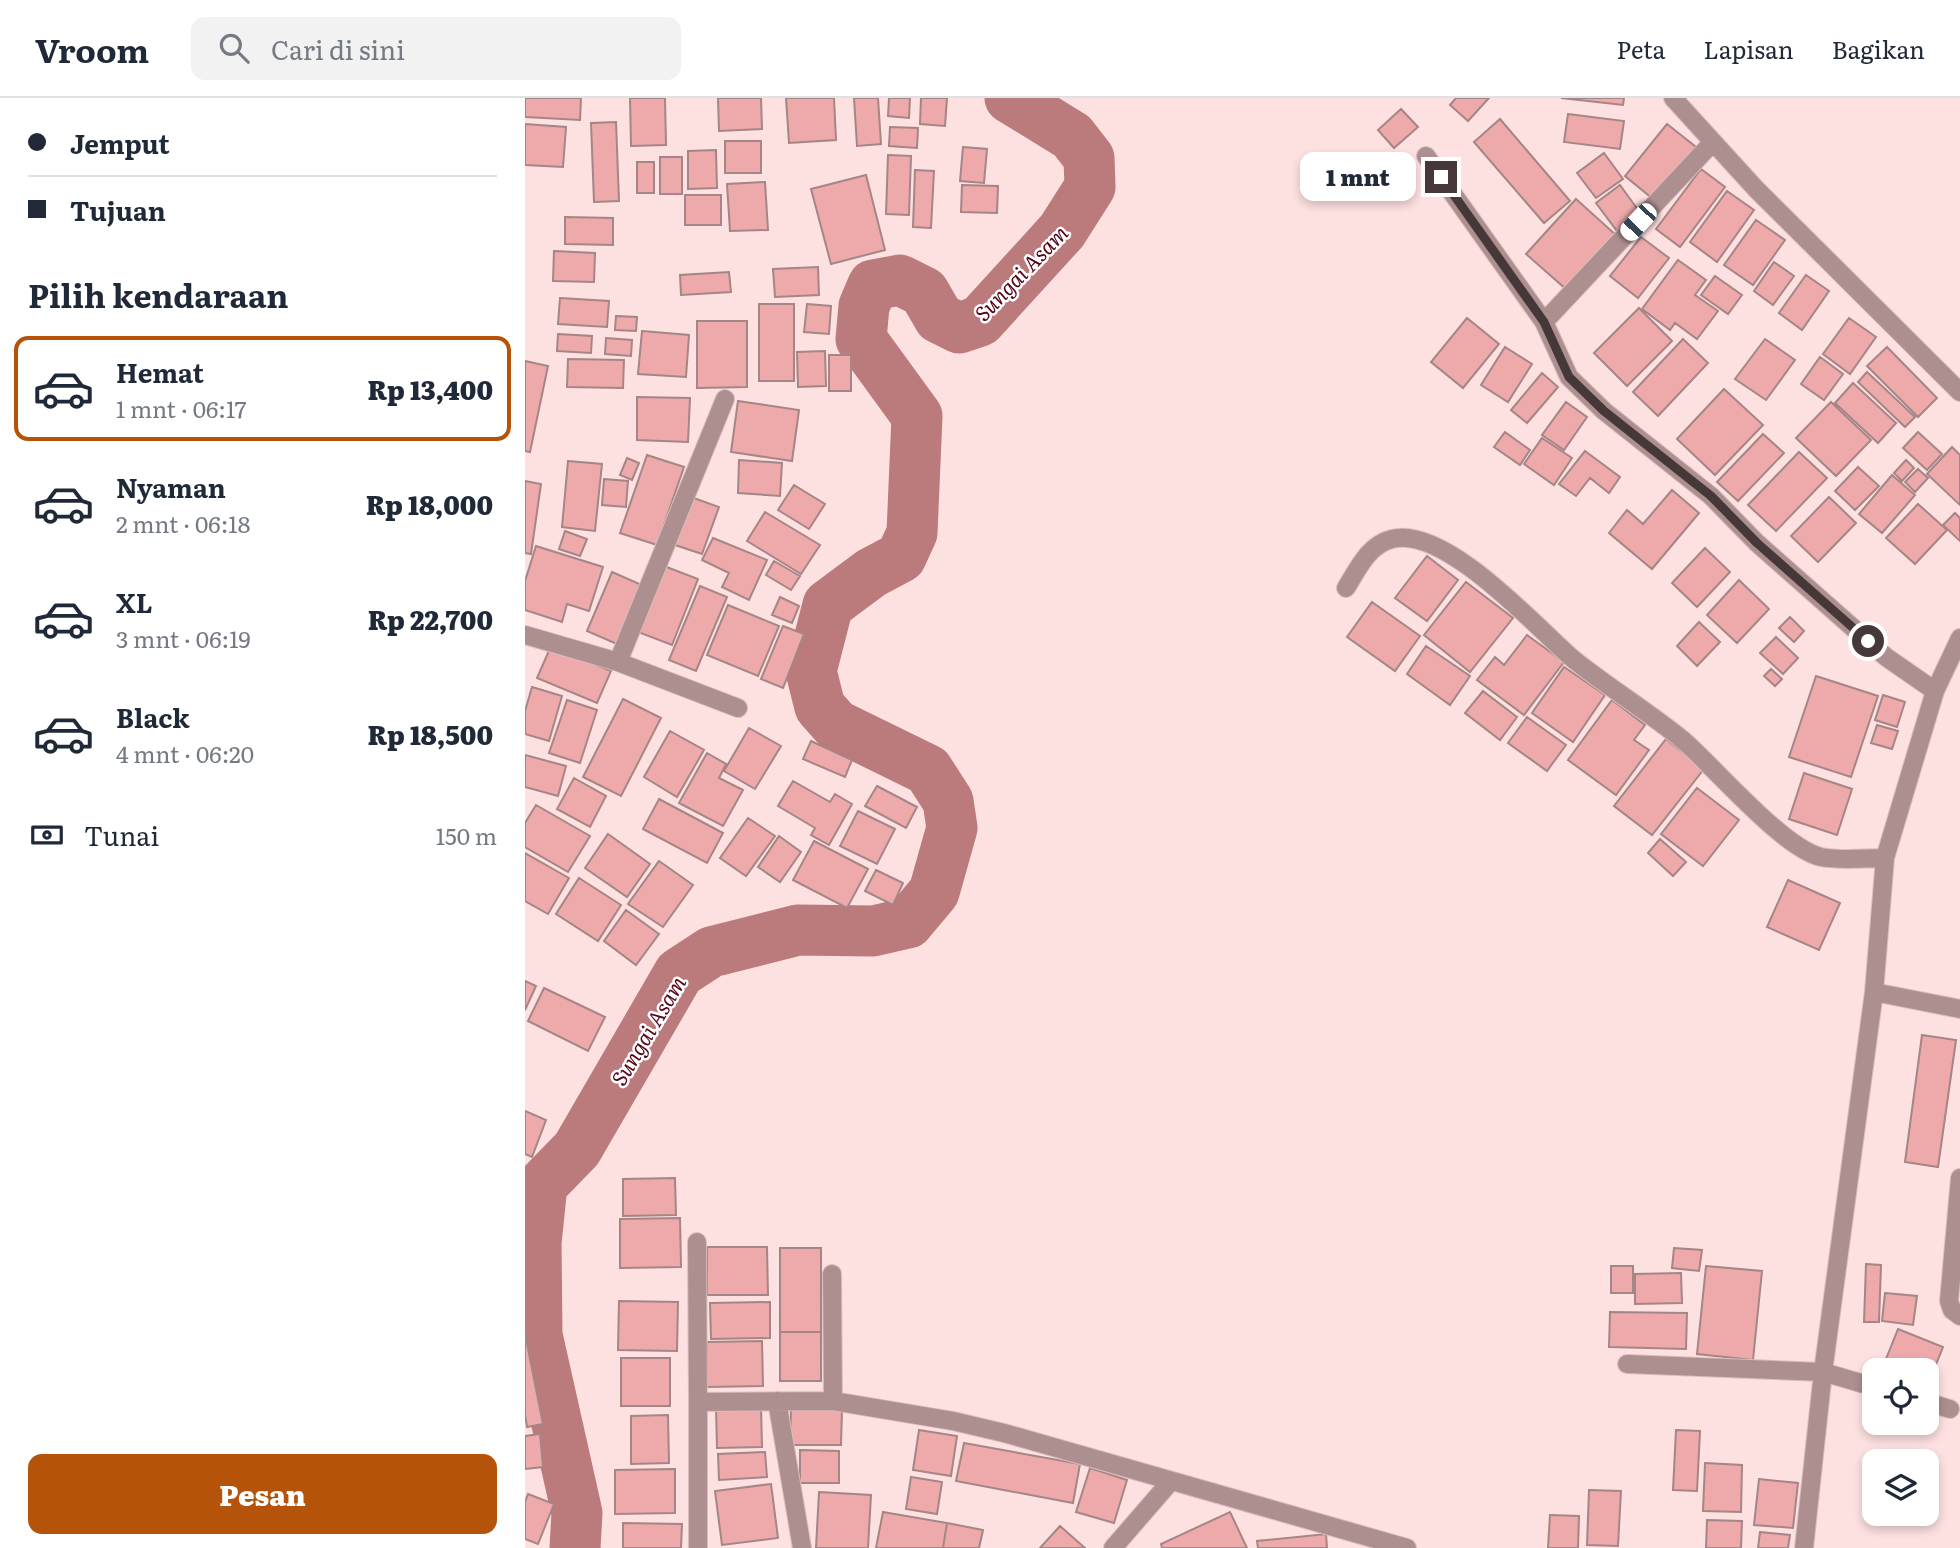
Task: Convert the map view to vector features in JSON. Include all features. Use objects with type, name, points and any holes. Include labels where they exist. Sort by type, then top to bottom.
[{"type":"street","points":[[1673,98],[1713,142],[1960,392]]},
{"type":"street","points":[[1544,322],[1713,142]]},
{"type":"street","points":[[1426,156],[1544,322],[1569,377],[1604,411],[1711,496],[1757,543],[1887,657],[1935,691]]},
{"type":"street","points":[[618,662],[725,399]]},
{"type":"street","points":[[1346,588],[1372,548],[1392,539],[1419,541],[1455,557],[1494,586],[1574,659],[1683,741],[1776,831],[1820,857],[1885,858]]},
{"type":"street","points":[[525,635],[618,662],[738,708]]},
{"type":"street","points":[[1804,1548],[1823,1372],[1874,992],[1885,858],[1935,691],[1960,638]]},
{"type":"street","points":[[1874,992],[1960,1009]]},
{"type":"street","points":[[1960,1178],[1949,1301],[1952,1310],[1960,1316]]},
{"type":"street","points":[[697,1241],[698,1548]]},
{"type":"street","points":[[832,1274],[833,1401]]},
{"type":"street","points":[[1627,1364],[1823,1372],[1862,1383]]},
{"type":"street","points":[[777,1401],[802,1548]]},
{"type":"street","points":[[698,1402],[833,1401],[899,1410],[1004,1433],[1407,1548]]},
{"type":"street","points":[[1939,1406],[1950,1409]]},
{"type":"street","points":[[1120,1545],[1171,1481]]},
{"type":"building","points":[[525,98],[581,98],[580,120],[525,117]]},
{"type":"building","points":[[630,98],[665,98],[666,145],[631,146]]},
{"type":"building","points":[[718,98],[761,98],[762,129],[719,131]]},
{"type":"building","points":[[786,98],[834,98],[836,140],[789,143]]},
{"type":"building","points":[[854,98],[878,98],[881,144],[857,146]]},
{"type":"building","points":[[889,98],[910,98],[909,118],[888,116]]},
{"type":"building","points":[[921,98],[947,98],[945,126],[920,124]]},
{"type":"building","points":[[1456,98],[1489,98],[1468,121],[1450,105]]},
{"type":"building","points":[[1561,98],[1624,98],[1623,105]]},
{"type":"building","points":[[1401,109],[1418,127],[1394,148],[1378,130]]},
{"type":"building","points":[[1568,114],[1624,121],[1620,149],[1564,142]]},
{"type":"building","points":[[1500,119],[1570,201],[1544,223],[1474,142]]},
{"type":"building","points":[[616,122],[619,201],[594,202],[591,123]]},
{"type":"building","points":[[525,124],[566,127],[563,167],[525,165]]},
{"type":"building","points":[[1667,124],[1696,147],[1653,199],[1625,176]]},
{"type":"building","points":[[890,127],[918,128],[917,148],[889,146]]},
{"type":"building","points":[[725,141],[761,141],[761,173],[725,173]]},
{"type":"building","points":[[963,147],[987,149],[984,183],[960,181]]},
{"type":"building","points":[[716,150],[717,188],[688,189],[688,151]]},
{"type":"building","points":[[1604,153],[1623,179],[1596,198],[1577,173]]},
{"type":"building","points":[[888,155],[911,156],[909,215],[886,214]]},
{"type":"building","points":[[660,157],[682,157],[682,194],[660,194]]},
{"type":"building","points":[[637,162],[654,162],[654,193],[637,193]]},
{"type":"building","points":[[1701,169],[1725,187],[1680,247],[1656,229]]},
{"type":"building","points":[[915,170],[934,171],[931,228],[913,227]]},
{"type":"building","points":[[866,175],[885,250],[831,264],[811,189]]},
{"type":"building","points":[[765,182],[768,230],[730,231],[727,184]]},
{"type":"building","points":[[962,185],[998,186],[997,213],[961,212]]},
{"type":"building","points":[[1620,185],[1641,214],[1617,231],[1596,203]]},
{"type":"building","points":[[1727,191],[1754,210],[1717,262],[1690,242]]},
{"type":"building","points":[[685,195],[721,195],[721,225],[685,225]]},
{"type":"building","points":[[1576,199],[1617,236],[1567,290],[1526,254]]},
{"type":"building","points":[[565,217],[613,218],[613,245],[565,244]]},
{"type":"building","points":[[1756,220],[1785,240],[1753,285],[1724,265]]},
{"type":"building","points":[[1641,237],[1669,258],[1638,298],[1610,276]]},
{"type":"building","points":[[554,251],[595,253],[594,282],[553,281]]},
{"type":"building","points":[[1678,260],[1706,280],[1695,295],[1718,311],[1697,339],[1675,323],[1670,330],[1642,309]]},
{"type":"building","points":[[1774,262],[1794,276],[1773,305],[1754,291]]},
{"type":"building","points":[[818,267],[819,295],[775,297],[773,269]]},
{"type":"building","points":[[729,272],[731,292],[681,295],[680,275]]},
{"type":"building","points":[[1806,275],[1829,291],[1802,330],[1779,313]]},
{"type":"building","points":[[1715,276],[1742,295],[1728,314],[1701,295]]},
{"type":"building","points":[[560,298],[609,301],[607,327],[558,324]]},
{"type":"building","points":[[759,304],[794,304],[794,381],[759,381]]},
{"type":"building","points":[[807,304],[831,306],[829,334],[804,332]]},
{"type":"building","points":[[1639,308],[1672,341],[1627,386],[1594,353]]},
{"type":"building","points":[[616,316],[637,317],[636,331],[615,330]]},
{"type":"building","points":[[1467,318],[1499,344],[1463,388],[1431,362]]},
{"type":"building","points":[[1849,318],[1876,337],[1850,374],[1823,354]]},
{"type":"building","points":[[697,321],[747,321],[747,387],[697,388]]},
{"type":"building","points":[[642,331],[689,335],[686,377],[638,374]]},
{"type":"building","points":[[558,334],[592,336],[591,353],[557,351]]},
{"type":"building","points":[[606,338],[632,340],[631,356],[605,354]]},
{"type":"building","points":[[1683,339],[1708,363],[1658,416],[1633,392]]},
{"type":"building","points":[[1765,339],[1795,360],[1766,400],[1735,379]]},
{"type":"building","points":[[1505,347],[1532,364],[1508,402],[1481,385]]},
{"type":"building","points":[[1887,347],[1937,398],[1918,417],[1867,366]]},
{"type":"building","points":[[825,351],[826,386],[798,387],[797,352]]},
{"type":"building","points":[[829,355],[851,355],[851,391],[829,391]]},
{"type":"building","points":[[1820,357],[1843,374],[1824,400],[1801,384]]},
{"type":"building","points":[[568,359],[624,360],[623,388],[567,387]]},
{"type":"building","points":[[525,361],[548,366],[530,452],[525,451]]},
{"type":"building","points":[[1867,372],[1915,417],[1905,427],[1858,382]]},
{"type":"building","points":[[1542,373],[1558,387],[1527,423],[1511,410]]},
{"type":"building","points":[[1853,383],[1896,423],[1878,443],[1835,403]]},
{"type":"building","points":[[1724,389],[1763,425],[1715,475],[1677,439]]},
{"type":"building","points":[[637,397],[690,398],[688,442],[637,440]]},
{"type":"building","points":[[738,401],[799,410],[792,461],[731,452]]},
{"type":"building","points":[[1566,402],[1587,417],[1564,450],[1542,435]]},
{"type":"building","points":[[1831,402],[1871,440],[1836,476],[1796,438]]},
{"type":"building","points":[[1505,432],[1530,450],[1520,465],[1494,447]]},
{"type":"building","points":[[1918,432],[1942,454],[1927,470],[1903,448]]},
{"type":"building","points":[[1763,434],[1784,453],[1738,501],[1717,482]]},
{"type":"building","points":[[1542,438],[1572,458],[1554,485],[1524,464]]},
{"type":"building","points":[[1952,447],[1960,455],[1960,505],[1927,474]]},
{"type":"building","points":[[1585,451],[1620,477],[1609,493],[1590,478],[1576,496],[1559,484]]},
{"type":"building","points":[[1799,452],[1827,478],[1776,531],[1748,505]]},
{"type":"building","points":[[647,455],[684,467],[657,545],[620,533]]},
{"type":"building","points":[[627,458],[639,463],[632,480],[620,475]]},
{"type":"building","points":[[739,460],[782,463],[780,496],[738,493]]},
{"type":"building","points":[[1906,460],[1914,468],[1902,481],[1894,473]]},
{"type":"building","points":[[568,461],[602,464],[595,531],[562,527]]},
{"type":"building","points":[[1858,467],[1879,486],[1855,510],[1835,491]]},
{"type":"building","points":[[1918,469],[1928,478],[1915,492],[1905,482]]},
{"type":"building","points":[[1892,475],[1915,495],[1882,533],[1859,514]]},
{"type":"building","points":[[604,479],[628,481],[626,507],[602,505]]},
{"type":"building","points":[[525,481],[541,484],[531,554],[525,553]]},
{"type":"building","points":[[794,485],[825,504],[809,529],[778,510]]},
{"type":"building","points":[[1672,490],[1699,513],[1652,569],[1609,533],[1627,510],[1643,524]]},
{"type":"building","points":[[688,496],[719,507],[702,554],[672,544]]},
{"type":"building","points":[[1829,497],[1856,523],[1818,562],[1791,536]]},
{"type":"building","points":[[1918,504],[1947,530],[1915,564],[1886,538]]},
{"type":"building","points":[[765,512],[820,545],[801,574],[747,541]]},
{"type":"building","points":[[1955,513],[1960,518],[1960,541],[1943,525]]},
{"type":"building","points":[[565,531],[587,539],[580,556],[559,549]]},
{"type":"building","points":[[713,538],[767,560],[749,600],[722,587],[729,573],[702,560]]},
{"type":"building","points":[[536,546],[603,567],[589,611],[567,604],[562,622],[525,610],[525,581]]},
{"type":"building","points":[[1705,548],[1730,572],[1697,607],[1672,583]]},
{"type":"building","points":[[1427,556],[1458,580],[1427,621],[1395,598]]},
{"type":"building","points":[[774,561],[800,576],[791,590],[766,575]]},
{"type":"building","points":[[664,566],[698,579],[672,645],[638,632]]},
{"type":"building","points":[[612,572],[644,586],[619,645],[587,631]]},
{"type":"building","points":[[1739,580],[1769,609],[1737,643],[1707,615]]},
{"type":"building","points":[[1466,582],[1513,618],[1470,672],[1424,635]]},
{"type":"building","points":[[700,586],[727,597],[696,671],[669,660]]},
{"type":"building","points":[[780,597],[799,606],[792,623],[772,615]]},
{"type":"building","points":[[1372,602],[1420,636],[1395,671],[1347,637]]},
{"type":"building","points":[[728,605],[779,626],[758,676],[707,655]]},
{"type":"building","points":[[1790,617],[1804,631],[1794,642],[1779,628]]},
{"type":"building","points":[[1699,622],[1720,642],[1697,666],[1677,646]]},
{"type":"building","points":[[783,626],[804,634],[783,688],[761,679]]},
{"type":"building","points":[[1527,635],[1564,662],[1524,715],[1477,680],[1495,657],[1504,665]]},
{"type":"building","points":[[1776,637],[1798,658],[1783,674],[1760,653]]},
{"type":"building","points":[[551,646],[611,671],[597,703],[537,678]]},
{"type":"building","points":[[1426,646],[1470,676],[1450,705],[1407,674]]},
{"type":"building","points":[[1564,667],[1605,695],[1573,742],[1532,713]]},
{"type":"building","points":[[1771,669],[1782,679],[1775,686],[1764,676]]},
{"type":"building","points":[[1816,676],[1878,696],[1851,777],[1789,757]]},
{"type":"building","points":[[532,687],[562,696],[549,741],[525,734],[525,711]]},
{"type":"building","points":[[1483,691],[1517,717],[1500,740],[1465,713]]},
{"type":"building","points":[[1883,695],[1905,702],[1897,727],[1875,720]]},
{"type":"building","points":[[623,699],[661,718],[621,796],[583,777]]},
{"type":"building","points":[[567,700],[597,710],[580,763],[549,753]]},
{"type":"building","points":[[1612,700],[1645,725],[1634,740],[1649,750],[1616,795],[1568,760]]},
{"type":"building","points":[[1527,717],[1566,745],[1547,771],[1508,743]]},
{"type":"building","points":[[1877,725],[1898,731],[1892,749],[1871,743]]},
{"type":"building","points":[[749,728],[781,746],[755,789],[724,771]]},
{"type":"building","points":[[670,731],[704,750],[677,797],[644,777]]},
{"type":"building","points":[[1666,739],[1704,769],[1652,835],[1614,806]]},
{"type":"building","points":[[811,741],[852,760],[845,777],[803,759]]},
{"type":"building","points":[[707,753],[726,764],[719,778],[743,790],[723,826],[679,803]]},
{"type":"building","points":[[525,755],[566,766],[558,796],[525,787]]},
{"type":"building","points":[[1804,773],[1852,789],[1837,835],[1789,819]]},
{"type":"building","points":[[574,778],[606,796],[590,827],[557,809]]},
{"type":"building","points":[[793,781],[830,802],[835,794],[852,804],[829,845],[811,835],[815,828],[778,806]]},
{"type":"building","points":[[877,786],[917,807],[906,828],[865,806]]},
{"type":"building","points":[[1697,788],[1739,820],[1703,866],[1661,834]]},
{"type":"building","points":[[659,799],[723,833],[707,863],[643,829]]},
{"type":"building","points":[[536,805],[590,836],[568,872],[525,847],[525,823]]},
{"type":"building","points":[[858,811],[895,829],[877,864],[840,846]]},
{"type":"building","points":[[748,818],[775,836],[746,876],[720,858]]},
{"type":"building","points":[[608,834],[650,864],[627,897],[585,868]]},
{"type":"building","points":[[779,836],[801,852],[780,882],[758,867]]},
{"type":"building","points":[[1660,839],[1686,862],[1673,876],[1648,853]]},
{"type":"building","points":[[814,841],[868,869],[847,908],[793,880]]},
{"type":"building","points":[[525,853],[569,878],[548,914],[525,901]]},
{"type":"building","points":[[659,861],[693,885],[663,927],[628,904]]},
{"type":"building","points":[[876,870],[903,883],[893,905],[865,891]]},
{"type":"building","points":[[579,878],[621,905],[598,941],[556,914]]},
{"type":"building","points":[[1788,880],[1840,903],[1819,950],[1767,927]]},
{"type":"building","points":[[626,910],[659,934],[636,965],[604,941]]},
{"type":"building","points":[[525,981],[536,986],[525,1010]]},
{"type":"building","points":[[544,988],[605,1017],[588,1051],[528,1021]]},
{"type":"building","points":[[1922,1035],[1956,1040],[1938,1167],[1905,1162]]},
{"type":"building","points":[[525,1111],[546,1120],[532,1157],[525,1154]]},
{"type":"building","points":[[675,1178],[676,1215],[623,1216],[623,1179]]},
{"type":"building","points":[[680,1218],[681,1267],[620,1268],[620,1219]]},
{"type":"building","points":[[707,1247],[767,1247],[768,1295],[707,1295]]},
{"type":"building","points":[[780,1248],[821,1248],[821,1332],[780,1332]]},
{"type":"building","points":[[1674,1248],[1702,1250],[1699,1271],[1672,1268]]},
{"type":"building","points":[[1866,1264],[1881,1265],[1879,1322],[1864,1322]]},
{"type":"building","points":[[1611,1266],[1633,1266],[1633,1293],[1611,1293]]},
{"type":"building","points":[[1706,1266],[1762,1271],[1753,1360],[1697,1354]]},
{"type":"building","points":[[1681,1273],[1682,1303],[1635,1304],[1635,1274]]},
{"type":"building","points":[[1885,1293],[1917,1296],[1913,1325],[1882,1321]]},
{"type":"building","points":[[619,1301],[678,1302],[677,1351],[618,1350]]},
{"type":"building","points":[[770,1302],[770,1338],[711,1339],[710,1303]]},
{"type":"building","points":[[1610,1312],[1687,1313],[1686,1349],[1609,1347]]},
{"type":"building","points":[[1898,1329],[1943,1347],[1939,1358],[1886,1358]]},
{"type":"building","points":[[780,1332],[821,1332],[821,1381],[780,1381]]},
{"type":"building","points":[[525,1334],[543,1424],[527,1427],[525,1415]]},
{"type":"building","points":[[762,1341],[763,1386],[707,1387],[707,1342]]},
{"type":"building","points":[[621,1358],[670,1358],[670,1406],[621,1406]]},
{"type":"building","points":[[761,1407],[762,1447],[717,1448],[716,1408]]},
{"type":"building","points":[[791,1409],[842,1410],[841,1445],[790,1445]]},
{"type":"building","points":[[668,1415],[669,1463],[631,1464],[631,1416]]},
{"type":"building","points":[[919,1430],[957,1436],[951,1476],[913,1470]]},
{"type":"building","points":[[1676,1430],[1700,1431],[1697,1491],[1673,1490]]},
{"type":"building","points":[[540,1434],[543,1467],[525,1469],[525,1436]]},
{"type":"building","points":[[964,1443],[1080,1464],[1073,1503],[956,1481]]},
{"type":"building","points":[[800,1450],[839,1451],[839,1483],[800,1483]]},
{"type":"building","points":[[765,1452],[767,1477],[719,1480],[718,1454]]},
{"type":"building","points":[[1705,1463],[1742,1465],[1741,1512],[1703,1511]]},
{"type":"building","points":[[1090,1468],[1127,1480],[1114,1523],[1076,1512]]},
{"type":"building","points":[[675,1469],[675,1513],[615,1514],[615,1470]]},
{"type":"building","points":[[911,1477],[942,1482],[937,1514],[906,1509]]},
{"type":"building","points":[[1759,1479],[1798,1483],[1793,1528],[1754,1525]]},
{"type":"building","points":[[771,1484],[778,1538],[722,1545],[715,1491]]},
{"type":"building","points":[[1589,1490],[1621,1491],[1618,1546],[1587,1545]]},
{"type":"building","points":[[819,1492],[871,1495],[868,1548],[816,1548]]},
{"type":"building","points":[[528,1494],[554,1504],[538,1544],[525,1539],[525,1502]]},
{"type":"building","points":[[883,1512],[947,1523],[943,1548],[876,1548]]},
{"type":"building","points":[[1230,1512],[1247,1548],[1162,1548],[1161,1544]]},
{"type":"building","points":[[1550,1515],[1579,1516],[1578,1548],[1548,1548]]},
{"type":"building","points":[[1707,1520],[1742,1521],[1741,1548],[1706,1548]]},
{"type":"building","points":[[623,1523],[682,1524],[681,1548],[623,1548]]},
{"type":"building","points":[[947,1523],[983,1530],[979,1548],[943,1548]]},
{"type":"building","points":[[1060,1526],[1085,1548],[1040,1548]]},
{"type":"building","points":[[1760,1532],[1790,1535],[1788,1548],[1758,1548]]},
{"type":"building","points":[[1326,1534],[1327,1548],[1258,1548],[1257,1541]]},
{"type":"waterway","name":"Sungai Asam","points":[[575,1548],[577,1513],[537,1335],[536,1243],[542,1185],[577,1149],[679,973],[711,952],[798,930],[873,931],[908,923],[934,892],[952,828],[948,801],[928,770],[836,725],[820,707],[811,671],[828,605],[871,573],[901,557],[912,533],[917,416],[861,339],[864,306],[873,285],[900,280],[924,292],[939,318],[959,328],[980,321],[1062,231],[1090,187],[1089,158],[1072,136],[1010,98]]},
{"type":"route","points":[[1441,177],[1544,322],[1569,377],[1604,411],[1711,496],[1757,543],[1868,641]]}]
